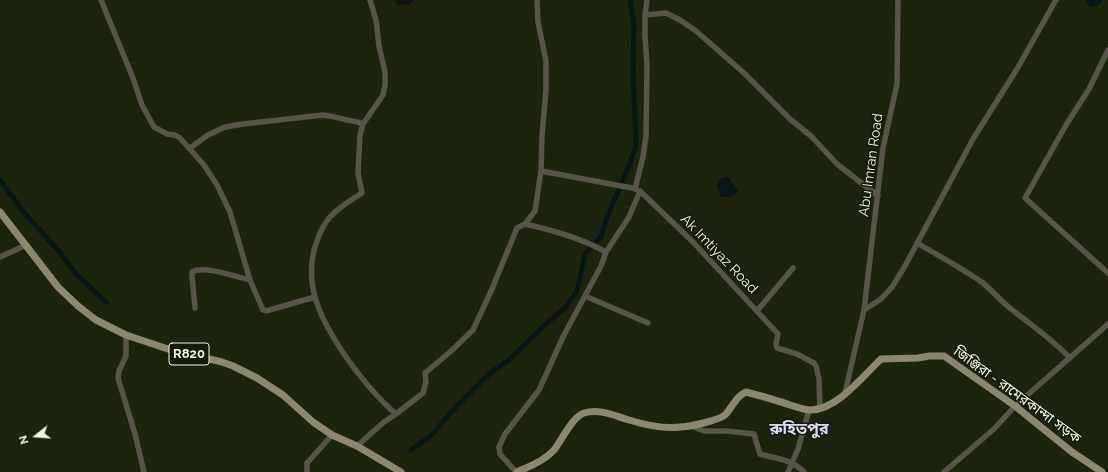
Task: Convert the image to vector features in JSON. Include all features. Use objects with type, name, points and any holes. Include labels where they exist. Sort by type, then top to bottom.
[{"type":"main road","name":"R820","points":[[0,212],[58,287],[78,306],[96,320],[126,335],[172,350],[233,366],[257,378],[283,395],[313,422],[332,435],[356,446],[401,472]]},
{"type":"main road","name":"জিঞ্জিরা - রামেরকান্দা সড়ক","points":[[517,472],[546,457],[553,451],[576,419],[582,414],[591,411],[604,412],[650,426],[671,428],[691,426],[725,415],[739,396],[746,392],[810,410],[820,409],[834,402],[845,393],[864,377],[881,358],[918,358],[939,355],[949,359],[1015,406],[1072,452],[1102,472]]},
{"type":"street","points":[[101,0],[133,78],[142,105],[154,127],[167,134],[175,135],[180,138],[204,165],[217,185],[230,212],[250,280],[262,307],[266,311],[315,298]]},
{"type":"street","points":[[370,0],[376,20],[385,72],[385,85],[382,95],[363,124],[360,135],[358,173],[362,193],[342,206],[330,217],[321,230],[314,251],[311,269],[315,298],[323,319],[332,336],[364,383],[396,414]]},
{"type":"street","points":[[356,446],[384,422],[423,393],[426,382],[425,373],[450,352],[472,330],[492,289],[517,228],[524,224],[534,211],[541,170],[546,90],[546,60],[538,22],[537,0]]},
{"type":"street","points":[[517,472],[500,454],[498,446],[539,390],[563,337],[601,266],[606,252],[629,217],[644,157],[646,136],[647,66],[645,15],[647,0]]},
{"type":"street","name":"Abu Imran Road","points":[[845,393],[864,310],[883,148],[897,84],[898,0]]},
{"type":"street","points":[[864,310],[881,299],[892,287],[973,138],[1017,69],[1056,0]]},
{"type":"street","points":[[645,15],[666,14],[680,20],[696,31],[744,74],[790,119],[811,136],[837,164],[878,196]]},
{"type":"street","points":[[1108,50],[1089,89],[1066,125],[1025,198],[1108,272]]},
{"type":"street","points":[[190,148],[208,135],[225,127],[243,124],[323,115],[356,120],[363,124]]},
{"type":"street","points":[[541,170],[636,189]]},
{"type":"street","name":"Ak Imtiyaz Road","points":[[636,189],[693,242],[778,334],[776,344],[777,348],[797,354],[812,361],[816,366],[819,379],[820,409]]},
{"type":"street","points":[[524,224],[548,229],[588,243],[606,252]]},
{"type":"street","points":[[917,243],[955,264],[983,284],[998,296],[1009,308],[1058,345],[1070,358]]},
{"type":"street","points":[[0,257],[26,246]]},
{"type":"street","points":[[757,311],[793,268]]},
{"type":"street","points":[[195,308],[192,272],[196,270],[221,272],[234,277],[250,280]]},
{"type":"street","points":[[585,296],[648,323]]},
{"type":"street","points":[[944,472],[994,430],[1015,406],[1108,324]]},
{"type":"street","points":[[126,335],[126,356],[119,371],[118,378],[135,434],[144,472]]},
{"type":"street","points":[[788,472],[791,462],[798,449],[810,410]]},
{"type":"street","points":[[691,426],[704,431],[726,431],[754,434],[760,454],[791,462],[798,465],[804,472]]},
{"type":"street","points":[[307,472],[307,463],[332,435]]},
{"type":"shaded area","points":[[395,0],[414,0],[410,4],[397,5]]},
{"type":"shaded area","points":[[1086,0],[1102,1],[1100,4],[1092,7],[1088,5]]},
{"type":"shaded area","points":[[726,177],[730,178],[734,187],[739,190],[735,194],[725,197],[720,196],[717,184],[720,179]]},
{"type":"waterway","points":[[411,450],[432,435],[452,411],[489,374],[510,359],[547,323],[566,307],[577,291],[585,254],[601,237],[607,217],[636,146],[633,68],[634,25],[630,0]]},
{"type":"waterway","points":[[0,180],[25,214],[58,250],[76,274],[106,302]]},
{"type":"district","name":"রুহিতপুর","points":[[799,429]]}]
